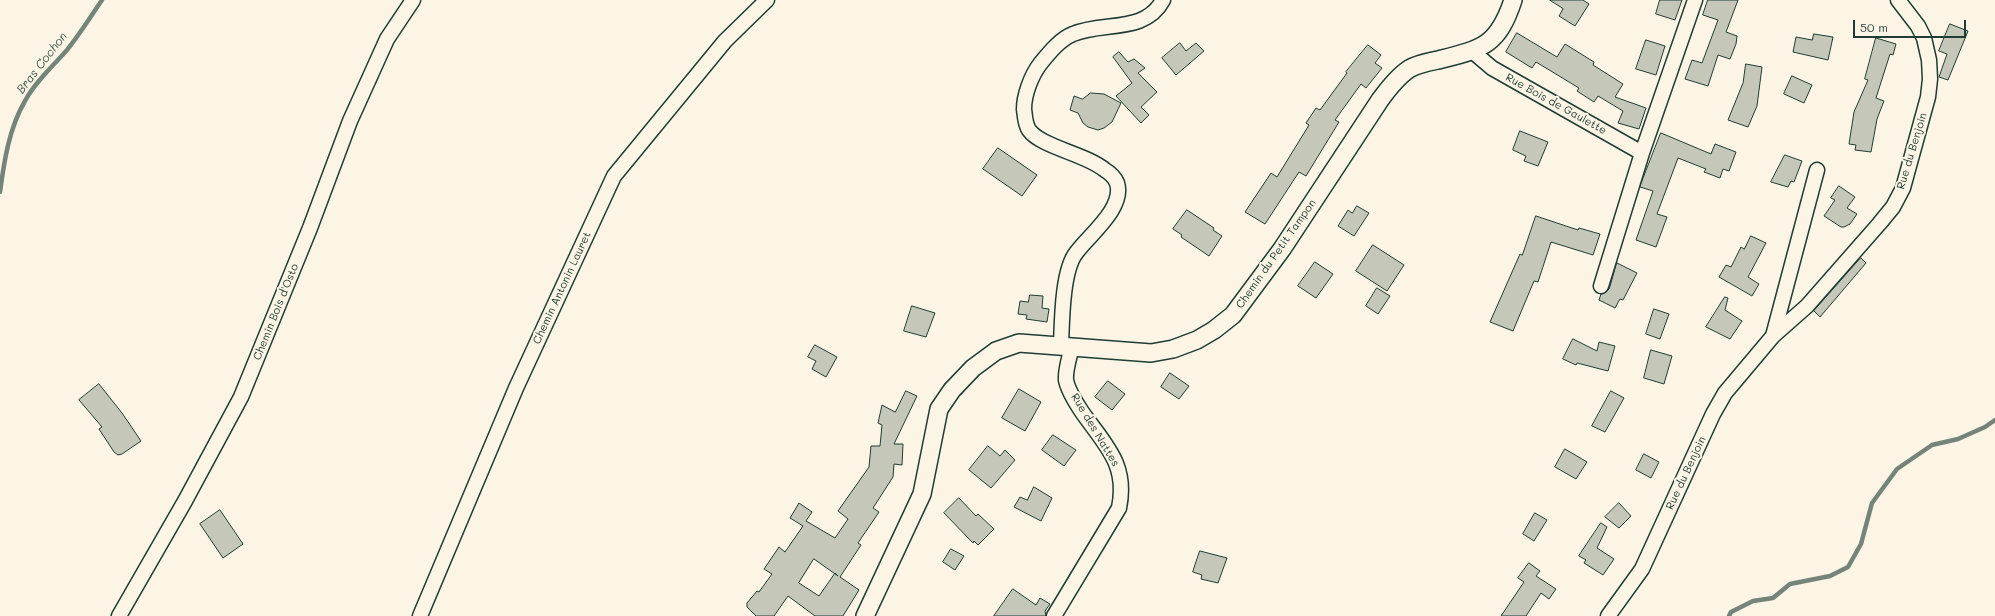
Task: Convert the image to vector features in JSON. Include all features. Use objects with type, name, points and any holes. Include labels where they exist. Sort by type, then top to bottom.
[{"type":"street","name":"Chemin Bois d'Osto","points":[[119,616],[185,502],[242,397],[310,228],[350,120],[387,38],[414,0]]},
{"type":"street","name":"Chemin Antonin Lauret","points":[[420,616],[516,388],[614,176],[725,41],[767,0]]},
{"type":"street","name":"Rue des Nattes","points":[[1054,616],[1119,508],[1123,491],[1121,476],[1117,464],[1110,451],[1075,402],[1066,379],[1065,292],[1069,266],[1074,254],[1099,227],[1117,202],[1119,191],[1117,182],[1097,163],[1036,138],[1028,129],[1025,119],[1024,104],[1027,90],[1039,66],[1054,48],[1072,34],[1098,27],[1120,26],[1144,19],[1153,13],[1163,0]]},
{"type":"street","name":"Chemin du Petit Tampon","points":[[865,616],[922,494],[939,410],[952,390],[972,368],[996,351],[1019,343],[1151,353],[1197,340],[1214,330],[1233,315],[1282,249],[1394,81],[1409,69],[1424,63],[1472,51],[1497,35],[1506,20],[1513,0]]},
{"type":"street","points":[[1601,286],[1642,152],[1695,0]]},
{"type":"street","name":"Rue du Benjoin","points":[[1608,616],[1642,569],[1713,414],[1725,394],[1773,336],[1807,306],[1879,224],[1893,207],[1903,188],[1928,97],[1930,79],[1929,60],[1924,38],[1918,26],[1898,0]]},
{"type":"street","name":"Rue Bois de Gaulette","points":[[1472,51],[1492,68],[1642,152]]},
{"type":"street","name":"Rue du Benjoin","points":[[1773,336],[1817,170]]},
{"type":"building","points":[[1550,0],[1583,0],[1589,4],[1575,26],[1559,16],[1563,9]]},
{"type":"building","points":[[1660,0],[1682,0],[1675,20],[1656,14]]},
{"type":"building","points":[[1708,0],[1738,0],[1726,32],[1737,36],[1736,44],[1730,59],[1718,55],[1708,86],[1685,79],[1692,60],[1702,63],[1718,20],[1703,15]]},
{"type":"building","points":[[1950,24],[1968,31],[1948,80],[1939,77],[1947,54],[1939,51]]},
{"type":"building","points":[[1517,33],[1557,57],[1565,44],[1594,62],[1593,65],[1623,84],[1615,97],[1646,108],[1639,129],[1618,123],[1623,111],[1598,96],[1594,102],[1577,91],[1579,88],[1536,62],[1532,68],[1506,52]]},
{"type":"building","points":[[1814,34],[1833,37],[1828,60],[1793,52],[1796,37],[1812,40]]},
{"type":"building","points":[[1876,38],[1896,44],[1893,55],[1890,54],[1876,98],[1884,101],[1877,119],[1871,152],[1855,150],[1856,145],[1849,144],[1854,112],[1868,80],[1865,79]]},
{"type":"building","points":[[1646,40],[1665,46],[1656,75],[1636,69]]},
{"type":"building","points":[[1180,43],[1186,51],[1196,43],[1204,51],[1176,75],[1162,58]]},
{"type":"building","points":[[1368,45],[1381,55],[1375,63],[1382,68],[1366,88],[1361,84],[1335,120],[1339,122],[1306,176],[1299,172],[1265,224],[1245,212],[1271,173],[1277,177],[1309,125],[1306,123],[1316,108],[1320,110],[1347,73],[1346,72]]},
{"type":"building","points":[[1119,52],[1128,62],[1134,59],[1145,68],[1138,73],[1157,92],[1141,107],[1149,115],[1141,123],[1116,96],[1132,83],[1113,57]]},
{"type":"building","points":[[1746,64],[1762,67],[1757,106],[1748,127],[1728,120],[1743,83]]},
{"type":"building","points":[[1792,76],[1812,85],[1804,103],[1784,94]]},
{"type":"building","points":[[1091,93],[1104,94],[1121,103],[1112,122],[1104,128],[1098,130],[1088,127],[1083,123],[1078,113],[1070,110],[1074,96],[1082,99]]},
{"type":"building","points":[[1520,131],[1548,142],[1538,166],[1524,161],[1526,156],[1513,150]]},
{"type":"building","points":[[1661,133],[1711,154],[1715,144],[1736,152],[1729,171],[1723,169],[1720,178],[1704,172],[1706,169],[1678,158],[1657,214],[1667,217],[1656,247],[1636,240],[1653,191],[1640,187]]},
{"type":"building","points":[[998,148],[1037,175],[1022,196],[983,169]]},
{"type":"building","points":[[1785,155],[1802,161],[1794,182],[1791,181],[1788,187],[1771,182]]},
{"type":"building","points":[[1839,186],[1855,197],[1847,208],[1857,214],[1850,224],[1844,227],[1841,227],[1824,216],[1835,200],[1831,198]]},
{"type":"building","points":[[1357,206],[1369,213],[1354,236],[1338,226],[1348,210],[1352,213]]},
{"type":"building","points":[[1187,210],[1214,228],[1213,230],[1222,236],[1209,256],[1181,237],[1182,235],[1173,229]]},
{"type":"building","points":[[1536,216],[1578,230],[1579,228],[1600,234],[1593,255],[1551,242],[1538,282],[1534,281],[1513,331],[1490,322],[1520,254],[1522,255]]},
{"type":"building","points":[[1751,236],[1766,243],[1748,277],[1759,284],[1752,296],[1719,277],[1726,265],[1731,267],[1741,247],[1744,249]]},
{"type":"building","points":[[1373,245],[1404,265],[1387,291],[1356,271]]},
{"type":"building","points":[[1861,258],[1866,263],[1820,317],[1814,311]]},
{"type":"building","points":[[1315,262],[1333,274],[1316,298],[1298,286]]},
{"type":"building","points":[[1617,263],[1637,273],[1623,300],[1620,299],[1615,308],[1599,300],[1601,294],[1609,289]]},
{"type":"building","points":[[1377,288],[1390,296],[1378,314],[1366,306]]},
{"type":"building","points":[[1030,295],[1043,296],[1042,308],[1049,309],[1047,322],[1026,319],[1027,315],[1018,314],[1020,301],[1028,302]]},
{"type":"building","points":[[1725,297],[1728,298],[1725,310],[1742,321],[1730,339],[1706,327]]},
{"type":"building","points":[[912,306],[935,313],[926,337],[904,331]]},
{"type":"building","points":[[1654,309],[1669,314],[1660,339],[1646,334]]},
{"type":"building","points":[[1573,339],[1597,351],[1599,342],[1615,346],[1608,371],[1577,363],[1576,365],[1563,359]]},
{"type":"building","points":[[815,345],[837,357],[826,377],[812,369],[816,361],[808,357]]},
{"type":"building","points":[[1651,350],[1672,356],[1664,384],[1644,378]]},
{"type":"building","points":[[1170,373],[1189,386],[1179,399],[1161,387]]},
{"type":"building","points":[[1108,381],[1125,394],[1112,410],[1095,397]]},
{"type":"building","points":[[99,384],[122,413],[141,441],[122,454],[118,455],[114,452],[99,429],[102,427],[79,400]]},
{"type":"building","points":[[1019,389],[1041,402],[1025,431],[1002,418]]},
{"type":"building","points":[[906,391],[917,396],[894,444],[903,444],[902,465],[894,464],[893,477],[873,508],[879,512],[858,543],[861,545],[840,577],[859,590],[843,616],[815,616],[788,596],[774,616],[756,616],[747,607],[747,603],[757,591],[759,592],[772,574],[764,569],[779,547],[785,552],[803,526],[790,518],[799,503],[812,512],[806,521],[835,538],[848,519],[838,511],[869,467],[871,446],[880,446],[882,425],[878,423],[882,405],[895,412]],"holes":[[[814,559],[835,574],[819,596],[799,583]]]},
{"type":"building","points":[[1611,391],[1624,398],[1605,432],[1592,426]]},
{"type":"building","points":[[1053,435],[1076,450],[1064,466],[1042,450]]},
{"type":"building","points":[[988,446],[1000,456],[1005,450],[1015,460],[991,488],[969,470]]},
{"type":"building","points":[[1565,449],[1587,462],[1576,479],[1555,467]]},
{"type":"building","points":[[1644,454],[1659,462],[1651,478],[1636,470]]},
{"type":"building","points":[[1034,487],[1052,498],[1041,521],[1014,507],[1020,497],[1027,500]]},
{"type":"building","points":[[959,498],[976,516],[978,514],[994,529],[978,545],[974,541],[973,543],[944,513]]},
{"type":"building","points":[[1619,503],[1631,516],[1619,528],[1605,517]]},
{"type":"building","points":[[220,510],[243,544],[223,558],[200,524]]},
{"type":"building","points":[[1535,513],[1547,520],[1534,541],[1523,534]]},
{"type":"building","points":[[1601,523],[1607,527],[1597,548],[1614,559],[1603,575],[1584,563],[1586,560],[1579,556]]},
{"type":"building","points":[[951,549],[964,556],[955,570],[943,562]]},
{"type":"building","points":[[1200,551],[1227,558],[1218,583],[1201,579],[1202,575],[1193,572]]},
{"type":"building","points":[[1529,563],[1540,571],[1536,576],[1556,589],[1549,599],[1541,593],[1526,616],[1501,616],[1524,582],[1518,578]]},
{"type":"building","points":[[1013,589],[1036,605],[1040,598],[1050,604],[1045,611],[1046,616],[994,616]]},
{"type":"waterway","name":"Bras Cochon","points":[[0,192],[5,157],[19,111],[39,81],[72,44],[102,0]]},
{"type":"waterway","points":[[1729,616],[1731,612],[1753,601],[1773,598],[1790,584],[1830,576],[1848,567],[1861,544],[1872,503],[1897,469],[1932,445],[1958,439],[1985,427],[1995,420]]}]
